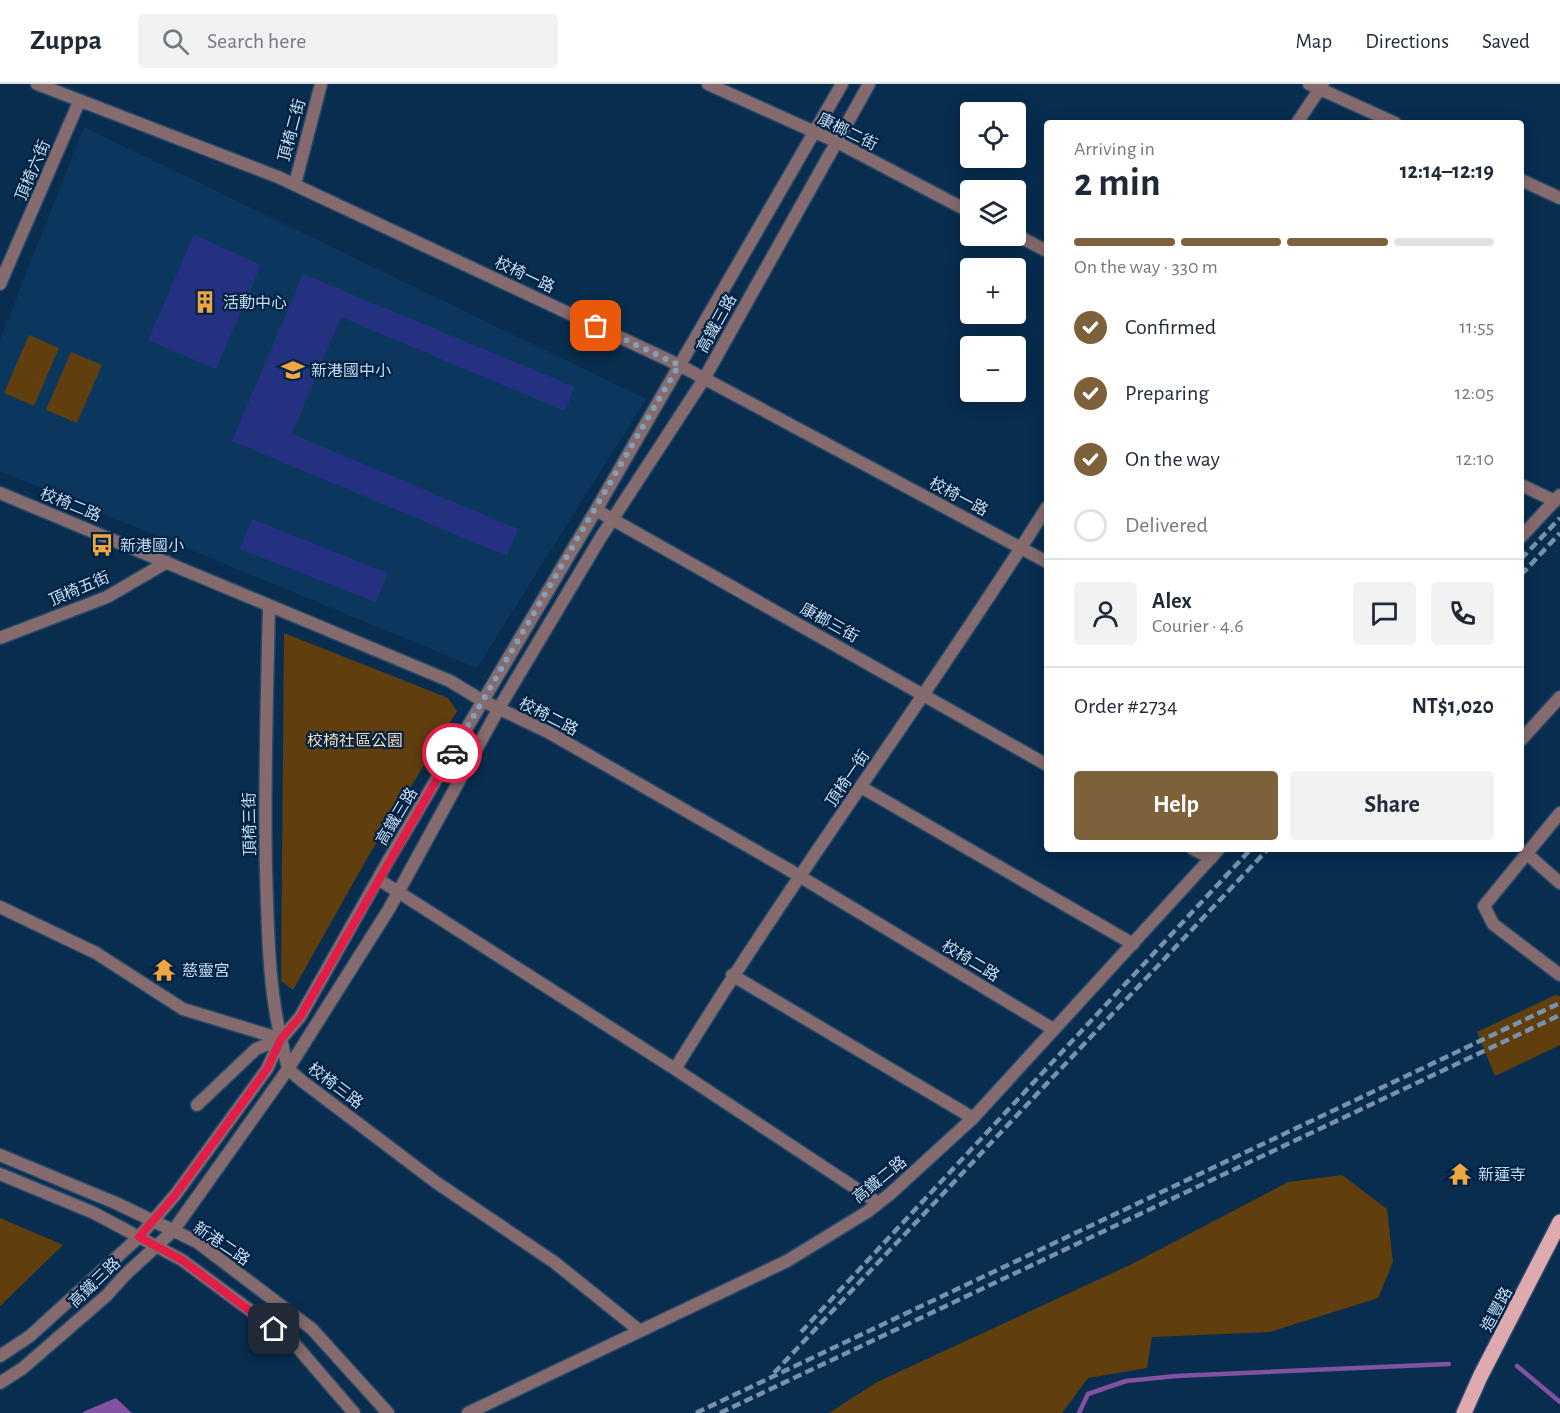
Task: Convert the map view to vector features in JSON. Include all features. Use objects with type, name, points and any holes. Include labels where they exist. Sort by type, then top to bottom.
[{"type":"main road","name":"造豐路","points":[[1464,1413],[1480,1377],[1560,1222]]},
{"type":"street","name":"校椅一路","points":[[37,84],[295,184],[679,365],[1044,560]]},
{"type":"street","name":"頂椅二街","points":[[295,184],[321,84]]},
{"type":"street","name":"康榔二街","points":[[708,84],[837,142],[960,207]]},
{"type":"street","name":"高鐵三路","points":[[0,1356],[30,1336],[139,1237],[176,1194],[267,1069],[281,1039],[300,1017],[378,879],[596,510],[842,84]]},
{"type":"street","name":"高鐵三路","points":[[0,1383],[23,1368],[106,1296],[126,1274],[173,1231],[274,1084],[288,1069],[398,893],[499,708],[613,520],[704,379],[869,84]]},
{"type":"street","points":[[1299,120],[1317,86],[1389,120]]},
{"type":"street","name":"頂椅六街","points":[[0,284],[79,102]]},
{"type":"street","points":[[1524,181],[1560,198]]},
{"type":"street","points":[[1026,240],[1044,249]]},
{"type":"street","points":[[1524,486],[1557,498],[1524,534]]},
{"type":"street","name":"校椅二路","points":[[0,493],[450,681],[483,701],[548,732],[799,876],[1053,1029]]},
{"type":"street","name":"康榔三街","points":[[596,510],[1044,763]]},
{"type":"street","name":"頂椅一街","points":[[675,1069],[732,975],[861,787],[1044,512]]},
{"type":"street","name":"頂椅五街","points":[[0,638],[107,597],[167,562]]},
{"type":"street","name":"頂椅三街","points":[[269,606],[264,781],[268,929],[273,1005],[281,1039]]},
{"type":"street","points":[[1524,737],[1560,697]]},
{"type":"street","points":[[861,787],[1133,944]]},
{"type":"street","points":[[1560,813],[1484,906],[1493,924],[1560,975]]},
{"type":"street","name":"高鐵二路","points":[[468,1413],[787,1261],[878,1203],[973,1118],[1215,854]]},
{"type":"street","points":[[1527,854],[1560,883]]},
{"type":"street","points":[[378,879],[675,1069],[878,1203]]},
{"type":"street","points":[[0,907],[96,953],[183,1009],[281,1039]]},
{"type":"street","points":[[732,975],[973,1118]]},
{"type":"street","points":[[197,1105],[256,1050],[281,1039]]},
{"type":"street","name":"校椅三路","points":[[281,1039],[288,1069],[437,1183],[554,1262],[640,1331]]},
{"type":"street","name":"新港二路","points":[[0,1155],[153,1220],[197,1242],[312,1329],[388,1413]]},
{"type":"street","points":[[0,1174],[94,1213],[182,1260],[293,1342],[354,1413]]},
{"type":"shaded area","name":"新港國中小","points":[[84,127],[646,399],[477,668],[0,471],[0,340]]},
{"type":"shaded area","points":[[116,1398],[132,1413],[82,1413],[85,1411]]},
{"type":"green space","points":[[29,335],[59,348],[34,406],[4,393]]},
{"type":"green space","points":[[71,352],[102,365],[77,423],[46,410]]},
{"type":"green space","name":"校椅社區公園","points":[[284,633],[448,698],[457,711],[369,855],[293,990],[281,981]]},
{"type":"green space","points":[[1555,995],[1560,996],[1560,1045],[1495,1076],[1477,1032]]},
{"type":"green space","points":[[1342,1175],[1387,1209],[1393,1262],[1378,1298],[1270,1332],[1152,1337],[1147,1368],[1088,1378],[1062,1413],[829,1413],[877,1382],[1132,1264],[1288,1182]]},
{"type":"green space","points":[[0,1218],[63,1245],[0,1306]]},
{"type":"building","name":"活動中心","points":[[194,235],[261,265],[216,369],[148,340]]},
{"type":"building","points":[[303,274],[575,387],[565,411],[341,317],[292,434],[518,529],[507,556],[232,441]]},
{"type":"building","points":[[252,519],[388,573],[376,602],[240,549]]},
{"type":"waterway","points":[[1079,1413],[1088,1394],[1126,1381],[1176,1376],[1449,1364]]},
{"type":"waterway","points":[[1517,1366],[1560,1402]]},
{"type":"railway","points":[[1524,556],[1560,518]]},
{"type":"railway","points":[[1524,572],[1560,533]]},
{"type":"railway","points":[[801,1332],[1248,852]]},
{"type":"railway","points":[[774,1373],[1265,852]]},
{"type":"railway","points":[[696,1413],[1560,1003]]},
{"type":"railway","points":[[720,1413],[1560,1015]]},
{"type":"way so far","points":[[452,753],[679,365],[596,326]]},
{"type":"place","name":"活動中心","points":[[205,302]]},
{"type":"place","name":"新港國中小","points":[[293,370]]},
{"type":"place","name":"新港國小","points":[[102,545]]},
{"type":"place","name":"慈靈宮","points":[[164,970]]},
{"type":"place","name":"新蓮寺","points":[[1460,1174]]},
{"type":"route","points":[[274,1329],[182,1260],[139,1237],[176,1194],[267,1069],[281,1039],[300,1017],[452,753]]}]
